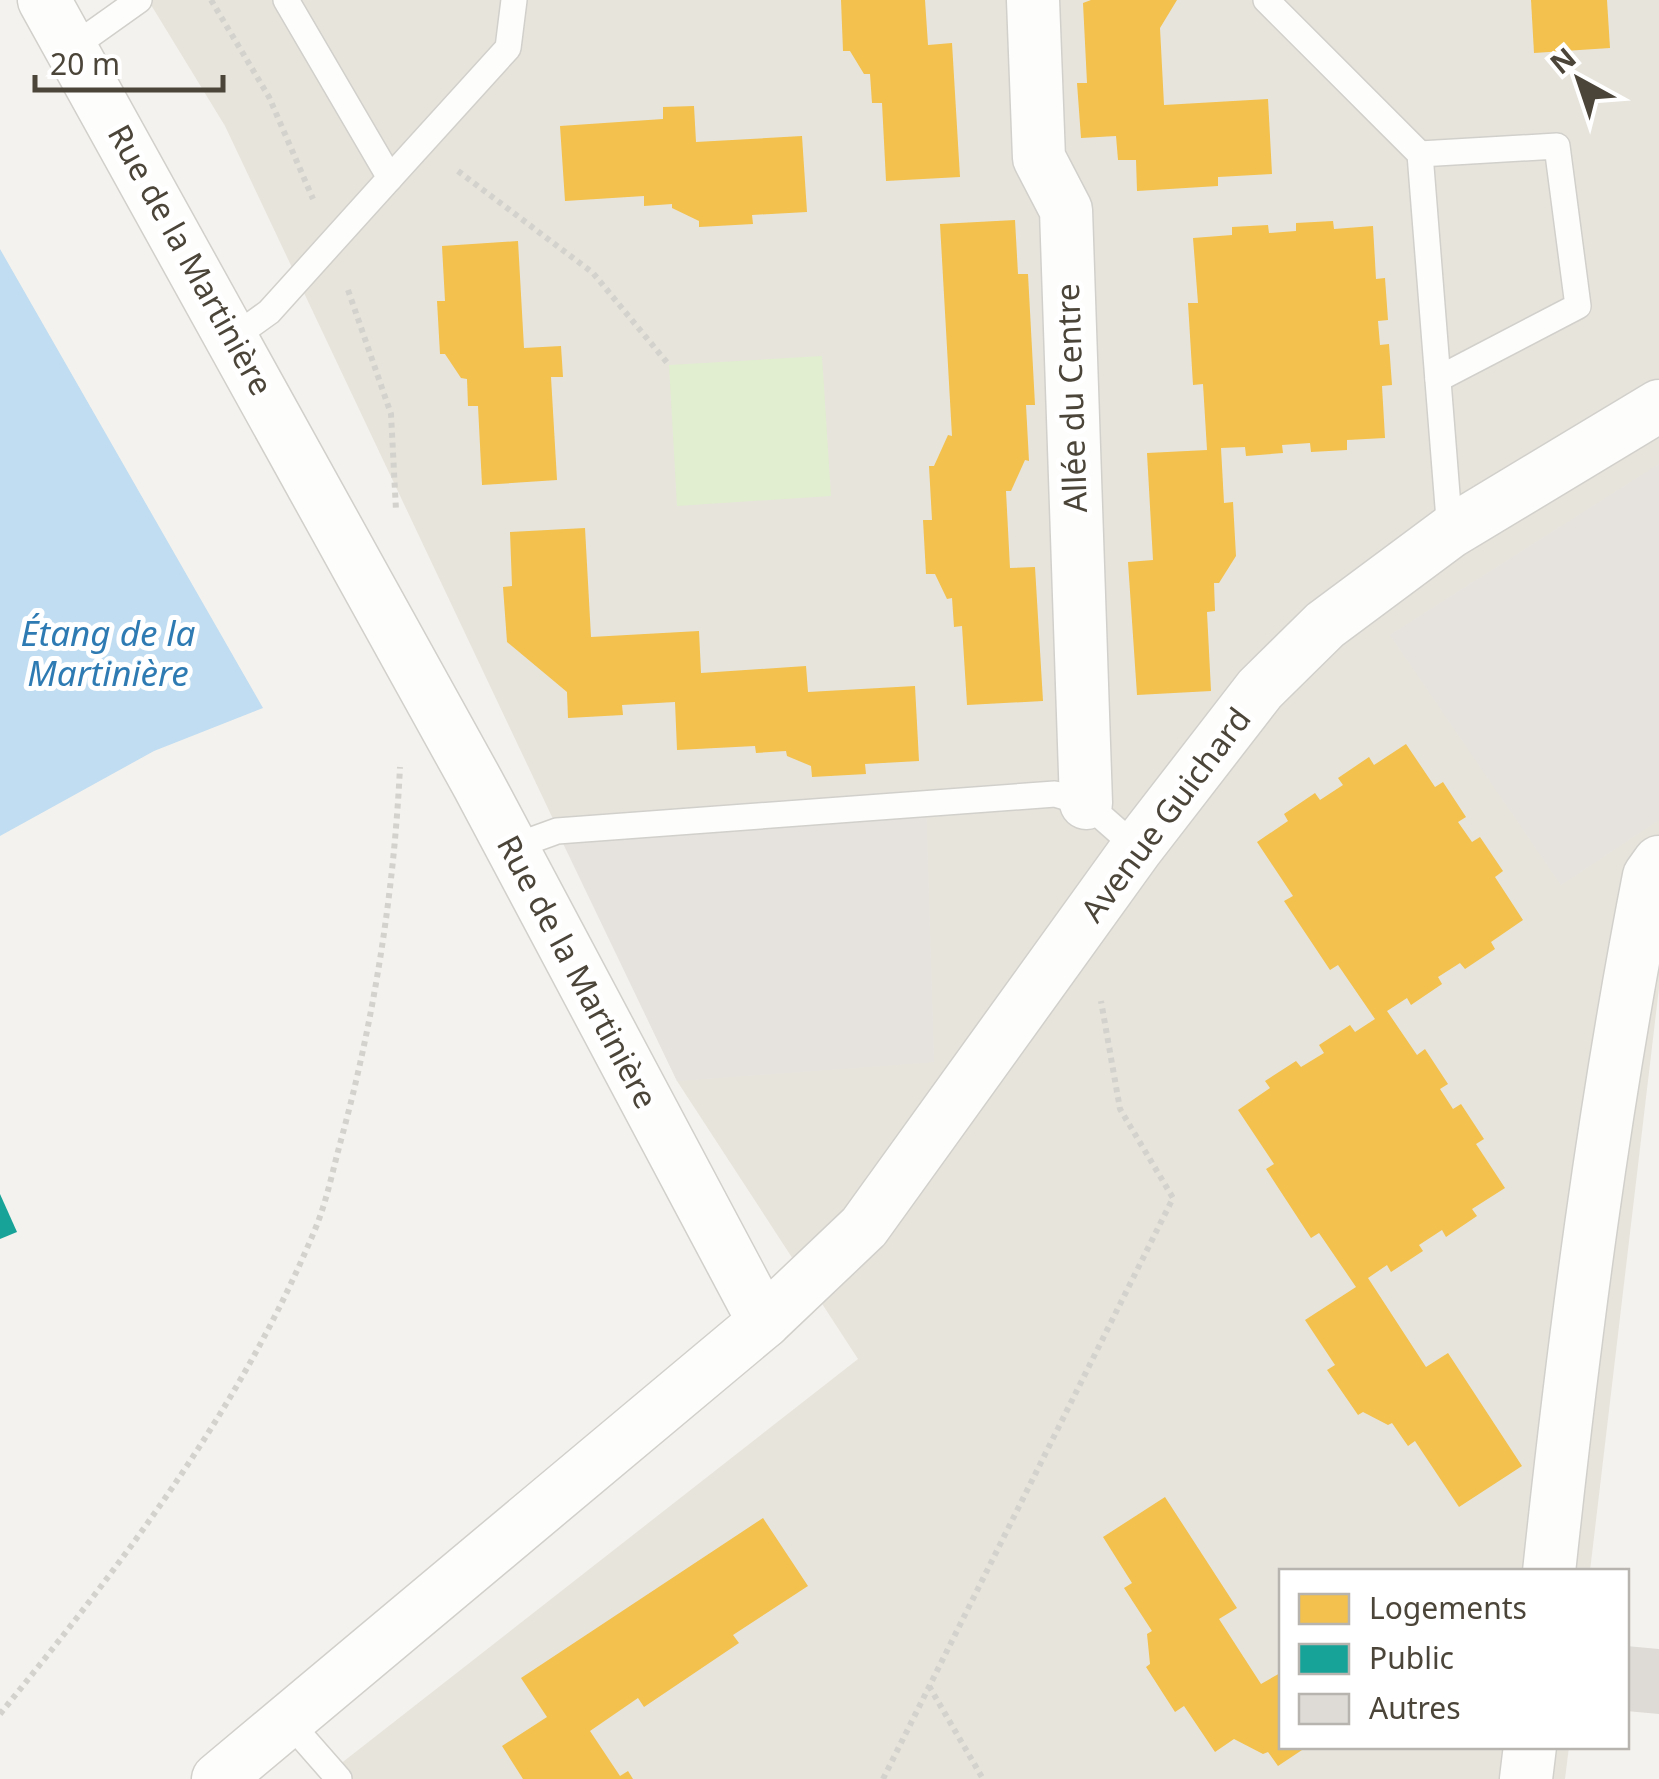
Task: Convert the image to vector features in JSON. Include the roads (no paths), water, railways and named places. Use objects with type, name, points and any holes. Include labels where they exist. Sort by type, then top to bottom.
[{"type":"street","name":"Rue de la Martinière","points":[[44,0],[233,338],[764,1322]]},
{"type":"street","name":"Allée du Centre","points":[[1033,0],[1039,158],[1066,210],[1086,803]]},
{"type":"street","name":"Avenue Guichard","points":[[764,1322],[864,1227],[1137,848],[1260,689],[1325,625],[1450,532],[1659,406]]},
{"type":"street","points":[[1548,1569],[1578,1298],[1619,1030],[1649,876],[1659,862]]},
{"type":"street","points":[[218,1779],[764,1322]]},
{"type":"street","points":[[1526,1779],[1530,1749]]},
{"type":"lane","points":[[73,47],[139,0]]},
{"type":"lane","points":[[286,0],[390,178]]},
{"type":"lane","points":[[233,338],[269,312],[508,48],[514,0]]},
{"type":"lane","points":[[1266,0],[1420,154],[1450,532]]},
{"type":"lane","points":[[1420,154],[1557,146],[1578,306],[1438,379]]},
{"type":"lane","points":[[510,848],[557,832],[596,828],[1055,794],[1086,803],[1137,848]]},
{"type":"lane","points":[[289,1722],[338,1779]]},
{"type":"water","name":"Étang de la Martinière","points":[[0,249],[263,708],[154,751],[0,836]]}]
